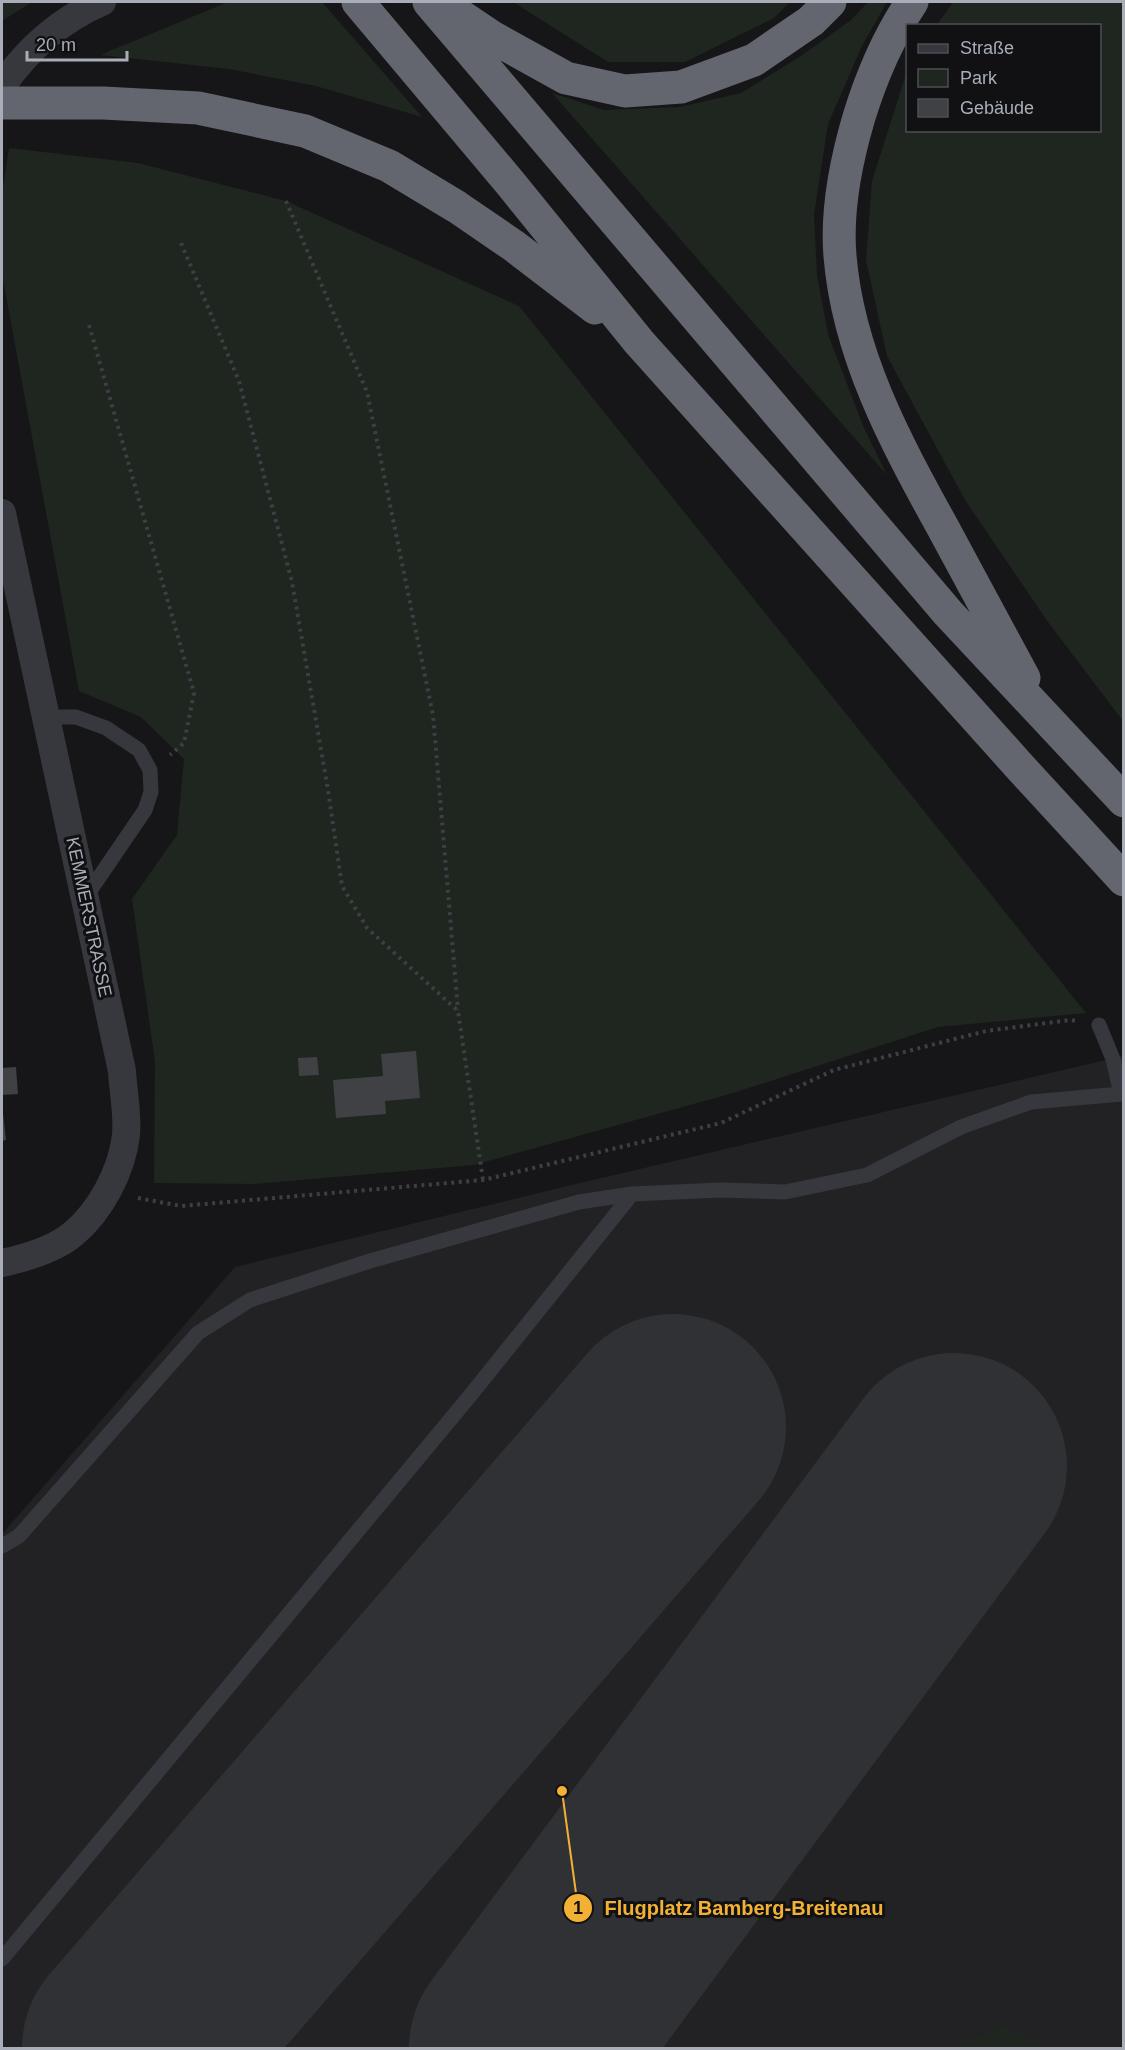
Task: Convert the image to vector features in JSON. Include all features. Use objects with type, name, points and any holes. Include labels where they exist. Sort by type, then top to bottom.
[{"type":"highway","points":[[358,2],[639,342],[1124,880]]},
{"type":"highway","points":[[429,2],[948,613],[1124,801]]},
{"type":"highway","points":[[440,2],[492,37],[566,78],[625,91],[681,87],[754,60],[811,21],[830,2]]},
{"type":"highway","points":[[912,2],[871,79],[849,150],[840,209],[840,253],[844,291],[866,372],[895,439],[1048,722]]},
{"type":"highway","points":[[2,103],[103,103],[198,108],[305,131],[389,166],[457,207],[514,246],[639,342]]},
{"type":"street","points":[[2,86],[18,63],[44,37],[89,7],[102,2]]},
{"type":"street","name":"KEMMERSTRASSE","points":[[2,513],[122,1071],[126,1133],[120,1164],[109,1190],[73,1234],[41,1251],[2,1263]]},
{"type":"lane","points":[[45,717],[76,717],[106,728],[139,750],[150,770],[151,792],[145,810],[85,898]]},
{"type":"lane","points":[[2,1546],[19,1536],[198,1334],[250,1300],[370,1261],[579,1202],[632,1194],[720,1190],[785,1192],[855,1178],[867,1175],[962,1127],[1031,1102],[1121,1094],[1113,1059],[1099,1025]]},
{"type":"lane","points":[[2,1959],[469,1397],[632,1194]]},
{"type":"path","points":[[286,201],[367,392],[433,715],[458,1011],[483,1180]]},
{"type":"path","points":[[181,243],[239,381],[291,582],[328,790],[342,886],[367,928],[458,1011]]},
{"type":"path","points":[[89,325],[194,693],[184,743],[150,770]]},
{"type":"path","points":[[109,1190],[182,1206],[483,1180],[721,1123],[834,1070],[986,1031],[1070,1020]]},
{"type":"shaded area","points":[[1123,1056],[1123,2048],[2,2048],[2,1534],[235,1267],[567,1186]]},
{"type":"green space","points":[[2,2],[32,2],[2,21]]},
{"type":"green space","points":[[228,2],[322,2],[422,117],[316,86],[229,69],[100,55]]},
{"type":"green space","points":[[513,2],[790,2],[774,18],[685,62],[608,62]]},
{"type":"green space","points":[[868,2],[887,2],[862,46],[828,124],[814,215],[817,275],[828,334],[863,426],[887,475],[552,93],[604,110],[679,107],[741,93],[801,56],[851,20]]},
{"type":"green space","points":[[953,2],[1123,2],[1123,721],[1048,622],[965,500],[887,356],[866,260],[872,181],[906,74],[906,132],[1101,132],[1101,24],[938,24]]},
{"type":"green space","points":[[9,148],[138,163],[286,201],[519,306],[1086,1013],[938,1027],[733,1093],[474,1165],[253,1184],[154,1183],[155,1062],[132,899],[177,835],[184,759],[141,717],[79,691],[2,274],[2,193]]},
{"type":"green space","points":[[1006,2025],[1046,2048],[952,2048]]},
{"type":"building","points":[[416,1051],[420,1098],[385,1101],[386,1114],[336,1118],[333,1080],[383,1076],[381,1054]]},
{"type":"building","points":[[317,1057],[319,1075],[299,1076],[298,1058]]},
{"type":"building","points":[[16,1067],[18,1094],[2,1095],[2,1068]]},
{"type":"building","points":[[2,1113],[6,1140],[2,1141]]},
{"type":"runway","points":[[135,2048],[673,1427]]},
{"type":"runway","points":[[522,2048],[954,1466]]},
{"type":"place","name":"Flugplatz Bamberg-Breitenau","points":[[562,1791]]}]
